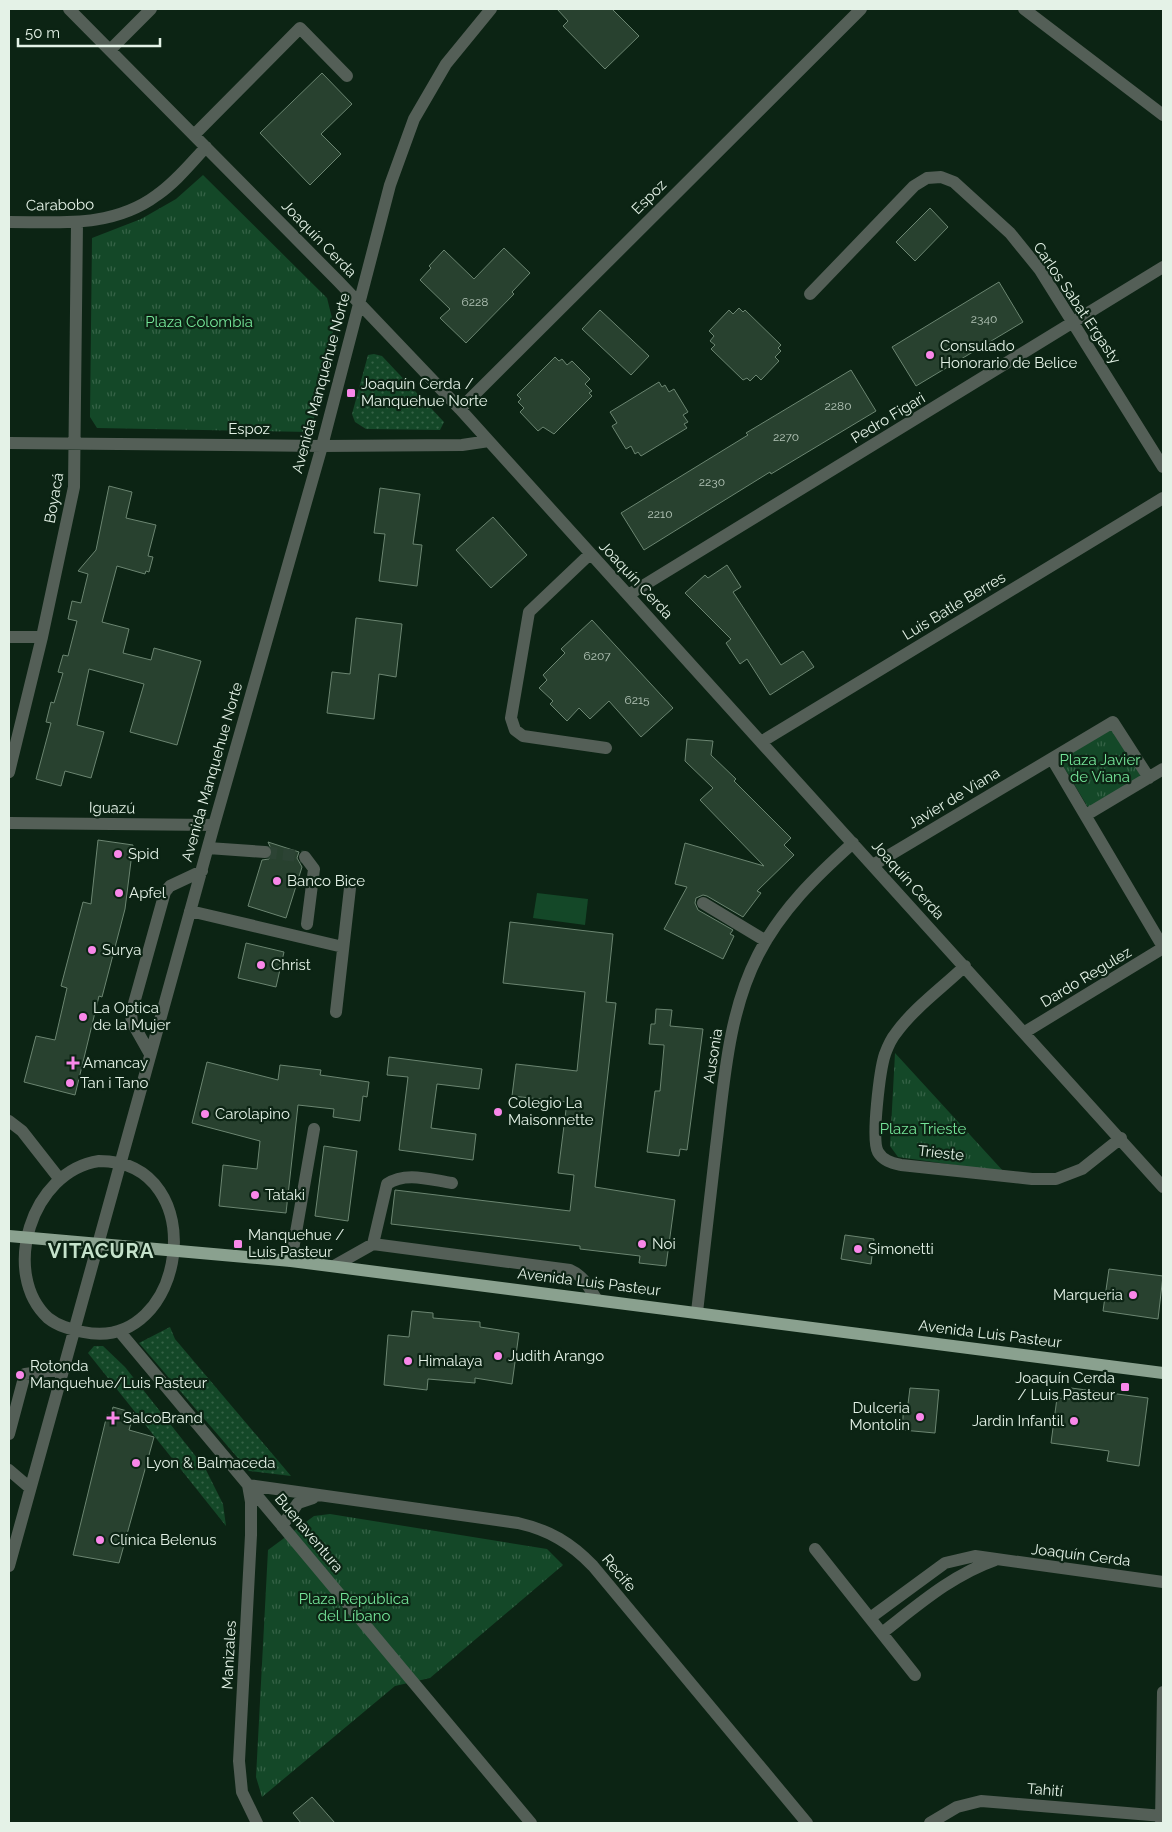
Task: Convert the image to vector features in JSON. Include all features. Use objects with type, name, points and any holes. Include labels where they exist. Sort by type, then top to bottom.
[{"type":"main road","name":"Avenida Luis Pasteur","points":[[9,1236],[172,1249],[334,1266],[1163,1373]]},
{"type":"street","name":"Joaquín Cerda","points":[[69,9],[359,303],[460,409],[1121,1138],[1159,1173],[1163,1187]]},
{"type":"street","points":[[110,50],[151,9]]},
{"type":"street","name":"Avenida Manquehue Norte","points":[[9,1566],[150,1054],[322,446],[390,185],[414,118],[446,64],[491,9]]},
{"type":"street","name":"Espoz","points":[[460,409],[861,9]]},
{"type":"street","points":[[1024,9],[1163,115]]},
{"type":"street","points":[[194,135],[300,28],[347,76]]},
{"type":"street","name":"Carabobo","points":[[9,222],[77,222],[112,218],[143,205],[168,187],[206,147]]},
{"type":"street","name":"Carlos Sabat Ergasty","points":[[810,294],[914,186],[927,178],[941,177],[954,182],[1010,233],[1040,270],[1163,467]]},
{"type":"street","name":"Boyacá","points":[[9,772],[42,637],[74,487],[76,444],[77,222]]},
{"type":"street","name":"Pedro Figari","points":[[628,595],[1074,324],[1163,267]]},
{"type":"street","name":"Espoz","points":[[9,443],[322,446],[462,445],[489,441]]},
{"type":"street","name":"Luis Batle Berres","points":[[761,742],[1163,498]]},
{"type":"street","points":[[590,554],[529,612],[511,718],[515,730],[523,736],[606,748]]},
{"type":"street","points":[[9,637],[42,637]]},
{"type":"street","name":"Javier de Viana","points":[[873,864],[1113,722],[1149,778]]},
{"type":"street","points":[[1052,759],[1163,948]]},
{"type":"street","points":[[1086,815],[1163,770]]},
{"type":"street","name":"Iguazú","points":[[9,823],[214,825]]},
{"type":"street","name":"Ausonia","points":[[697,1312],[720,1115],[735,1022],[747,981],[766,941],[800,894],[853,843]]},
{"type":"street","points":[[208,848],[265,852]]},
{"type":"street","points":[[305,856],[314,869],[307,924]]},
{"type":"street","points":[[150,1054],[132,1022],[130,1014],[165,892],[170,886],[202,871]]},
{"type":"street","points":[[336,1012],[350,888]]},
{"type":"street","points":[[703,903],[766,941]]},
{"type":"street","points":[[190,911],[343,947]]},
{"type":"street","name":"Dardo Regulez","points":[[1025,1032],[1163,948]]},
{"type":"street","name":"Trieste","points":[[965,966],[904,1024],[890,1042],[882,1064],[876,1139],[879,1154],[884,1159],[901,1165],[1044,1180],[1068,1176],[1082,1169],[1121,1138]]},
{"type":"street","points":[[9,1121],[22,1131],[58,1177]]},
{"type":"street","points":[[291,1261],[314,1129]]},
{"type":"street","points":[[88,1162],[120,1162],[149,1178],[164,1196],[173,1226],[172,1249],[167,1279],[158,1299],[142,1318],[120,1332],[94,1334],[74,1330],[48,1318],[39,1311],[26,1292],[20,1269],[22,1237],[35,1207],[58,1177],[88,1162]]},
{"type":"street","points":[[373,1244],[386,1184],[395,1178],[408,1177],[452,1183]]},
{"type":"street","points":[[334,1266],[373,1244],[570,1270],[578,1273],[584,1279],[597,1300]]},
{"type":"street","name":"Buenaventura","points":[[120,1332],[531,1823]]},
{"type":"street","points":[[9,1434],[26,1374],[63,1369]]},
{"type":"street","points":[[9,1470],[30,1488]]},
{"type":"street","name":"Recife","points":[[248,1485],[518,1523],[544,1530],[563,1540],[592,1566],[807,1823]]},
{"type":"street","name":"Manizales","points":[[248,1485],[251,1502],[251,1535],[239,1761],[242,1792],[257,1823]]},
{"type":"street","points":[[282,1526],[298,1503],[318,1496]]},
{"type":"street","points":[[815,1549],[916,1675]]},
{"type":"street","name":"Joaquín Cerda","points":[[870,1618],[945,1563],[975,1556],[1163,1582]]},
{"type":"street","name":"Joaquín Cerda","points":[[882,1633],[934,1592],[971,1570],[996,1560]]},
{"type":"street","points":[[1162,1819],[1163,1692]]},
{"type":"street","name":"Tahití","points":[[930,1823],[957,1806],[981,1801],[1162,1819]]},
{"type":"green space","name":"Plaza Colombia","points":[[203,175],[327,298],[334,326],[311,432],[97,428],[90,417],[92,238],[141,219],[176,199]]},
{"type":"green space","points":[[368,355],[382,356],[444,422],[440,430],[366,429],[355,422],[352,414]]},
{"type":"green space","name":"Plaza Javier de Viana","points":[[1111,727],[1142,778],[1089,809],[1059,759]]},
{"type":"green space","points":[[537,893],[588,899],[585,925],[533,918]]},
{"type":"green space","name":"Plaza Trieste","points":[[895,1053],[1004,1172],[898,1157],[890,1146]]},
{"type":"green space","points":[[170,1327],[175,1339],[291,1476],[249,1471],[139,1343]]},
{"type":"green space","points":[[94,1346],[103,1346],[125,1367],[205,1468],[223,1504],[226,1526],[88,1353]]},
{"type":"green space","name":"Plaza República del Líbano","points":[[330,1514],[547,1549],[563,1565],[430,1678],[395,1686],[262,1797],[256,1777],[268,1550],[314,1516]]},
{"type":"building","points":[[557,9],[612,9],[639,36],[605,69],[563,26],[568,21]]},
{"type":"building","points":[[322,73],[352,104],[321,134],[341,154],[310,185],[260,133]]},
{"type":"building","points":[[930,208],[948,227],[915,261],[896,242]]},
{"type":"building","points":[[504,248],[530,273],[512,292],[514,294],[466,343],[440,318],[450,309],[420,280],[431,268],[429,266],[444,250],[474,279]]},
{"type":"building","points":[[999,282],[1023,322],[916,386],[892,347]]},
{"type":"building","points":[[739,308],[743,312],[745,310],[781,345],[778,348],[781,351],[775,357],[779,361],[761,380],[756,375],[750,381],[747,378],[743,380],[711,349],[715,345],[710,341],[714,336],[709,331],[729,310],[733,314]]},
{"type":"building","points":[[600,310],[649,356],[631,375],[582,329]]},
{"type":"building","points":[[555,357],[559,361],[562,359],[567,365],[572,361],[590,379],[585,384],[592,391],[589,393],[592,396],[554,434],[543,427],[538,431],[520,412],[524,408],[518,402],[521,399],[517,395]]},
{"type":"building","points":[[851,370],[876,411],[771,474],[770,472],[644,550],[621,513],[748,435],[746,433]]},
{"type":"building","points":[[659,382],[662,387],[665,385],[669,392],[674,389],[688,412],[683,415],[688,422],[684,424],[687,428],[641,456],[638,452],[635,454],[631,446],[626,449],[612,426],[617,423],[610,412]]},
{"type":"building","points":[[109,486],[132,492],[126,518],[156,525],[148,556],[153,557],[149,572],[146,571],[145,574],[117,566],[102,622],[129,629],[123,653],[151,660],[154,648],[201,661],[177,745],[130,732],[144,684],[89,669],[77,725],[104,732],[91,778],[65,771],[61,786],[36,779],[51,723],[46,722],[51,702],[54,703],[63,673],[58,672],[63,655],[68,656],[77,621],[68,619],[72,601],[81,603],[88,574],[78,571],[96,550]]},
{"type":"building","points":[[380,488],[420,494],[413,544],[422,545],[417,586],[379,581],[385,534],[374,533]]},
{"type":"building","points":[[493,517],[527,555],[491,588],[456,550]]},
{"type":"building","points":[[727,565],[741,587],[733,592],[781,665],[803,651],[814,667],[770,695],[747,659],[740,664],[726,643],[731,639],[685,593],[705,575],[708,578]]},
{"type":"building","points":[[356,618],[402,624],[396,677],[379,674],[374,719],[327,713],[332,672],[350,674]]},
{"type":"building","points":[[592,620],[673,708],[641,737],[609,701],[590,719],[579,708],[567,721],[550,704],[553,701],[539,688],[547,680],[543,675],[565,653],[561,649]]},
{"type":"building","points":[[687,739],[713,741],[711,755],[791,838],[784,845],[794,855],[757,891],[761,893],[743,917],[707,896],[703,895],[696,898],[695,903],[698,910],[733,930],[730,934],[734,936],[723,959],[664,929],[687,887],[675,884],[685,843],[764,866],[700,800],[713,788],[685,761]]},
{"type":"building","points":[[98,840],[133,845],[125,909],[102,997],[99,996],[75,1095],[24,1082],[36,1036],[55,1040],[67,988],[61,986],[83,902],[91,904]]},
{"type":"building","name":"Banco Bice","points":[[268,842],[299,852],[297,858],[302,867],[286,918],[248,906],[262,860],[269,859],[273,853]]},
{"type":"building","points":[[510,922],[613,934],[606,1002],[616,1003],[595,1187],[675,1200],[666,1266],[639,1263],[640,1256],[580,1249],[580,1246],[391,1224],[395,1190],[570,1211],[574,1175],[558,1173],[567,1102],[512,1096],[516,1064],[577,1071],[585,992],[503,983]]},
{"type":"building","name":"Christ","points":[[246,943],[284,952],[276,987],[238,978]]},
{"type":"building","points":[[656,1009],[672,1010],[670,1026],[703,1029],[687,1150],[680,1149],[679,1156],[647,1152],[655,1091],[660,1091],[664,1047],[664,1045],[649,1044],[651,1024],[655,1024]]},
{"type":"building","points":[[389,1057],[482,1069],[479,1089],[437,1084],[431,1128],[476,1134],[473,1160],[399,1150],[408,1077],[387,1075]]},
{"type":"building","points":[[207,1062],[278,1080],[280,1065],[321,1070],[320,1075],[369,1082],[367,1097],[363,1096],[360,1121],[333,1117],[334,1109],[298,1105],[286,1213],[219,1206],[223,1165],[257,1169],[260,1141],[192,1123]]},
{"type":"building","points":[[324,1146],[357,1151],[348,1221],[315,1216]]},
{"type":"building","name":"Simonetti","points":[[845,1235],[874,1239],[871,1264],[841,1259]]},
{"type":"building","name":"Marqueria","points":[[1109,1269],[1163,1276],[1158,1319],[1103,1311]]},
{"type":"building","points":[[412,1311],[433,1313],[433,1318],[480,1322],[480,1327],[519,1333],[512,1384],[475,1378],[475,1383],[428,1379],[427,1390],[384,1385],[388,1335],[409,1337]]},
{"type":"building","name":"Dulceria Montolin","points":[[910,1388],[939,1390],[935,1433],[902,1430],[904,1404],[908,1404]]},
{"type":"building","points":[[1071,1388],[1148,1398],[1139,1466],[1107,1461],[1109,1451],[1051,1443],[1057,1398],[1070,1399]]},
{"type":"building","points":[[113,1407],[134,1413],[129,1430],[154,1437],[119,1563],[73,1555],[107,1415],[111,1416]]},
{"type":"building","points":[[312,1797],[335,1823],[301,1823],[293,1813]]},
{"type":"tunnel","points":[[265,852],[305,857]]},
{"type":"place","name":"Consulado Honorario de Belice","points":[[930,355]]},
{"type":"place","name":"Joaquín Cerda / Manquehue Norte","points":[[351,393]]},
{"type":"place","name":"Spid","points":[[118,854]]},
{"type":"place","name":"Banco Bice","points":[[277,881]]},
{"type":"place","name":"Apfel","points":[[119,893]]},
{"type":"place","name":"Surya","points":[[92,950]]},
{"type":"place","name":"Christ","points":[[261,965]]},
{"type":"place","name":"La Optica de la Mujer","points":[[83,1017]]},
{"type":"place","name":"Amancay","points":[[73,1063]]},
{"type":"place","name":"Tan i Tano","points":[[70,1083]]},
{"type":"place","name":"Colegio La Maisonnette","points":[[498,1112]]},
{"type":"place","name":"Carolapino","points":[[205,1114]]},
{"type":"place","name":"Tataki","points":[[255,1195]]},
{"type":"place","name":"Manquehue / Luis Pasteur","points":[[238,1244]]},
{"type":"place","name":"Noi","points":[[642,1244]]},
{"type":"place","name":"Simonetti","points":[[858,1249]]},
{"type":"place","name":"Marqueria","points":[[1133,1295]]},
{"type":"place","name":"Judith Arango","points":[[498,1356]]},
{"type":"place","name":"Himalaya","points":[[408,1361]]},
{"type":"place","name":"Rotonda Manquehue/Luis Pasteur","points":[[20,1375]]},
{"type":"place","name":"Joaquín Cerda / Luis Pasteur","points":[[1125,1387]]},
{"type":"place","name":"Dulceria Montolin","points":[[920,1417]]},
{"type":"place","name":"SalcoBrand","points":[[113,1418]]},
{"type":"place","name":"Jardin Infantil","points":[[1074,1421]]},
{"type":"place","name":"Lyon & Balmaceda","points":[[136,1463]]},
{"type":"place","name":"Clínica Belenus","points":[[100,1540]]},
{"type":"district","name":"VITACURA","points":[[101,1251]]}]
